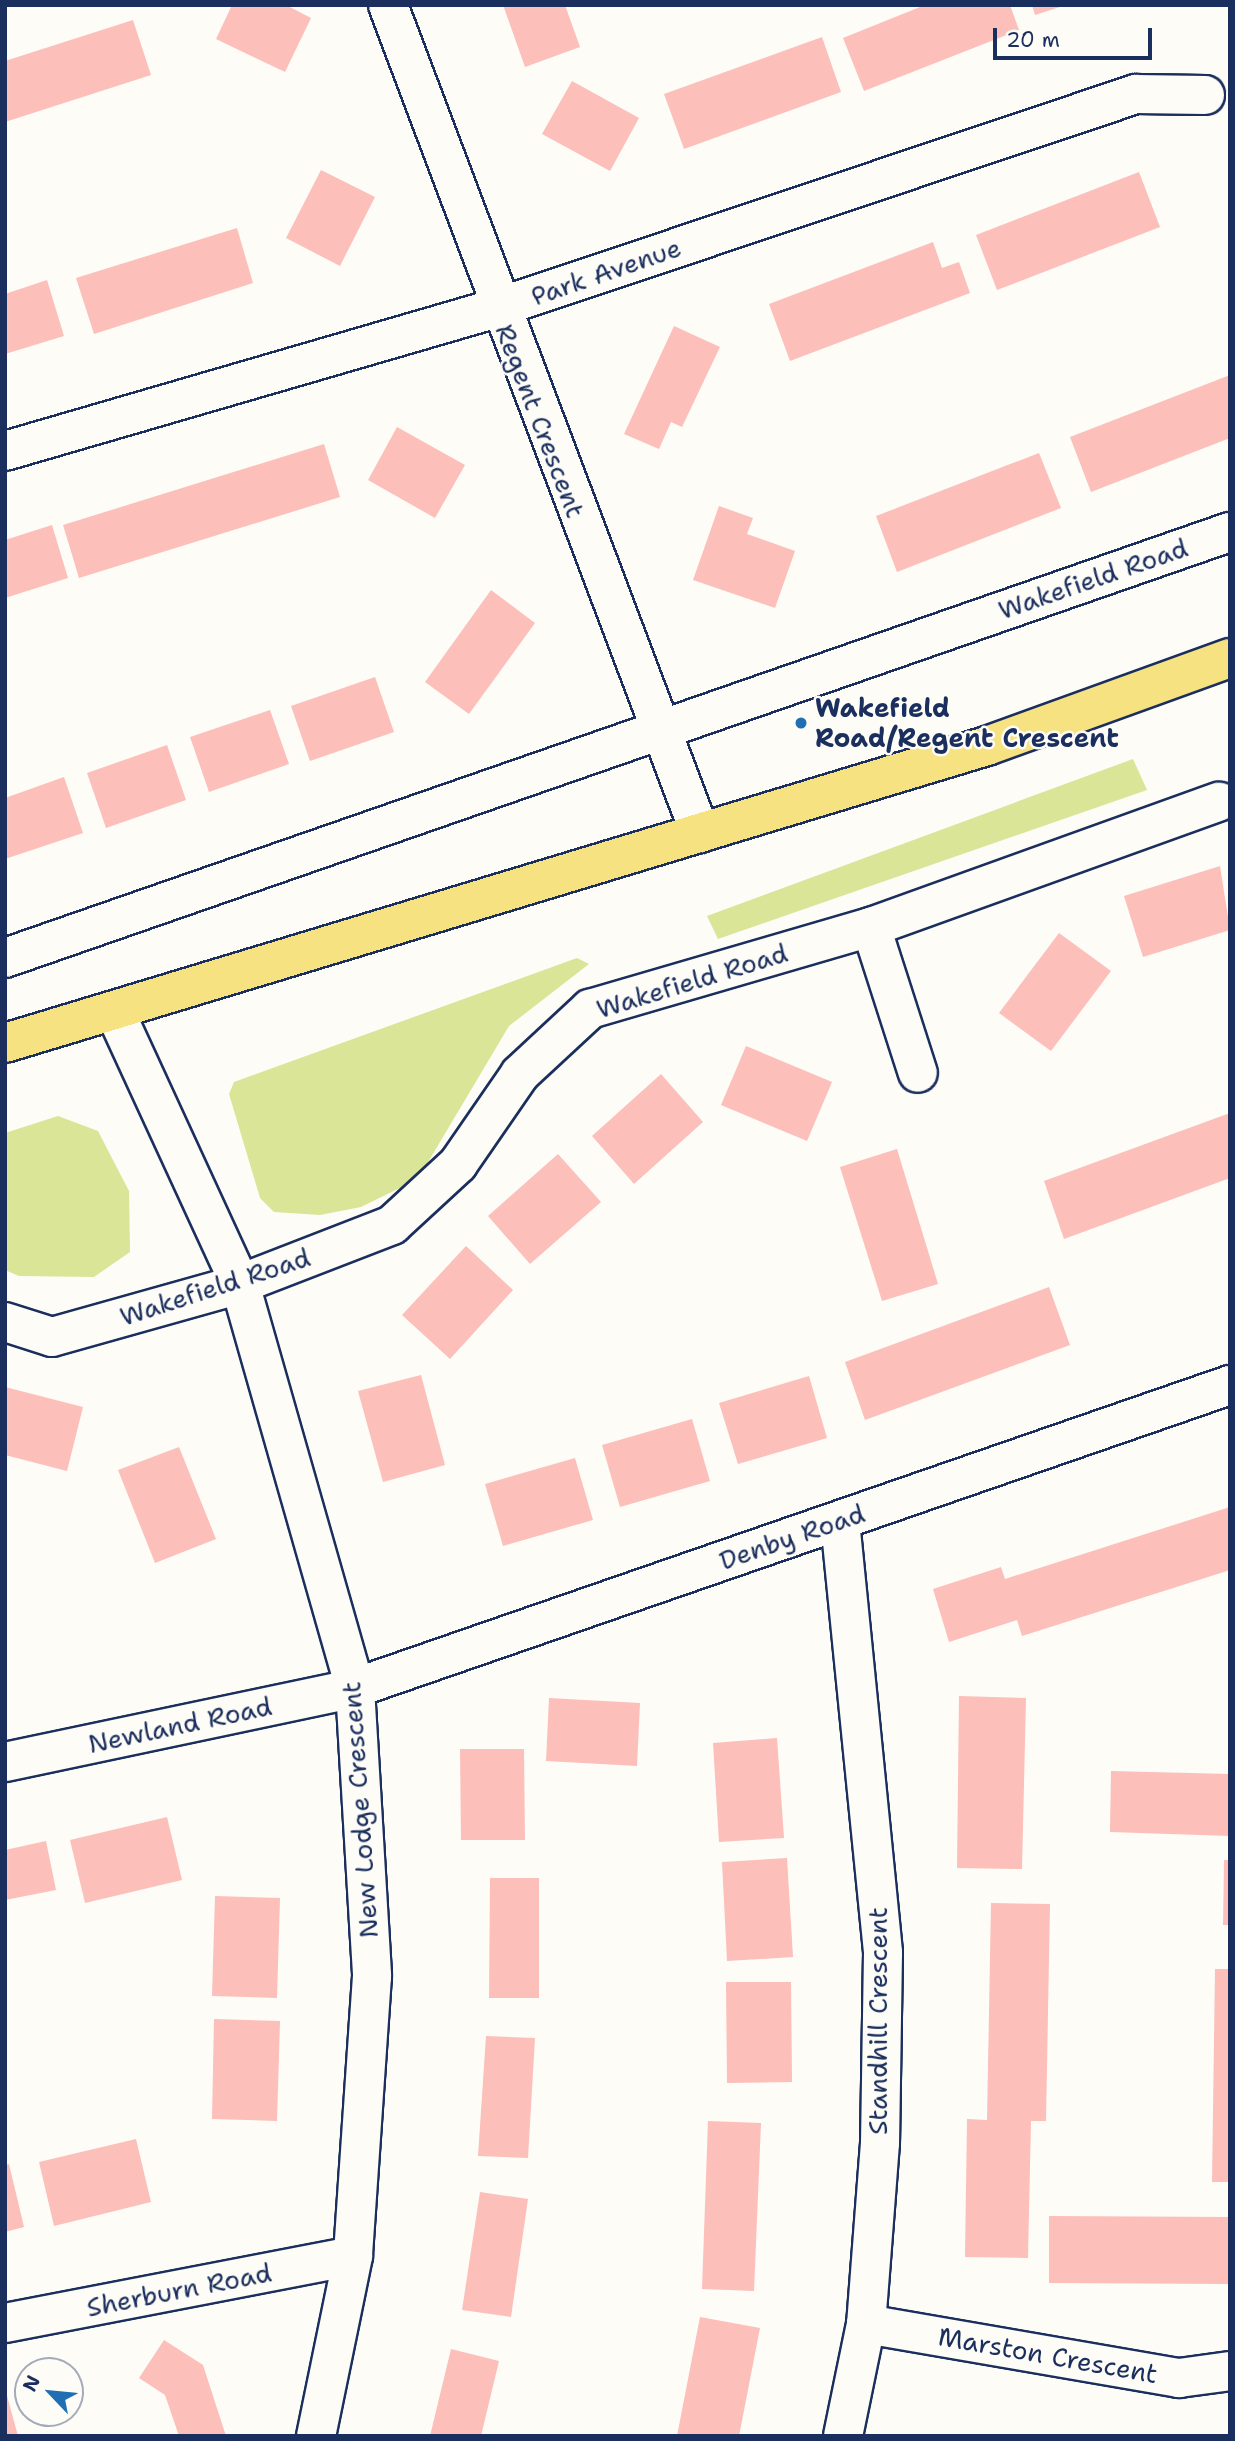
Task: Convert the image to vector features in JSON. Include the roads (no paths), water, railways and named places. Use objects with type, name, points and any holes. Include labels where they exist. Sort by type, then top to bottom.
[{"type":"main road","points":[[5,1043],[115,1012],[987,746],[1230,658]]},
{"type":"street","name":"Regent Crescent","points":[[388,5],[497,308],[656,730],[700,833]]},
{"type":"street","name":"Park Avenue","points":[[5,451],[497,308],[1136,94],[1205,95]]},
{"type":"street","name":"Wakefield Road","points":[[5,958],[1230,532]]},
{"type":"street","name":"Wakefield Road","points":[[5,1322],[52,1337],[240,1284],[392,1225],[458,1164],[520,1074],[590,1009],[871,927],[1219,802]]},
{"type":"street","points":[[871,927],[918,1073]]},
{"type":"street","name":"New Lodge Crescent","points":[[115,1012],[240,1284],[355,1689],[372,1976],[353,2256],[316,2436]]},
{"type":"street","name":"Denby Road","points":[[355,1689],[1230,1385]]},
{"type":"street","name":"Standhill Crescent","points":[[840,1521],[883,1953],[880,2143],[866,2324],[843,2436]]},
{"type":"street","name":"Newland Road","points":[[5,1762],[355,1689]]},
{"type":"street","name":"Sherburn Road","points":[[5,2323],[353,2256]]},
{"type":"street","name":"Marston Crescent","points":[[866,2324],[1179,2378],[1230,2371]]},
{"type":"place","name":"Wakefield Road/Regent Crescent","points":[[801,723]]}]
